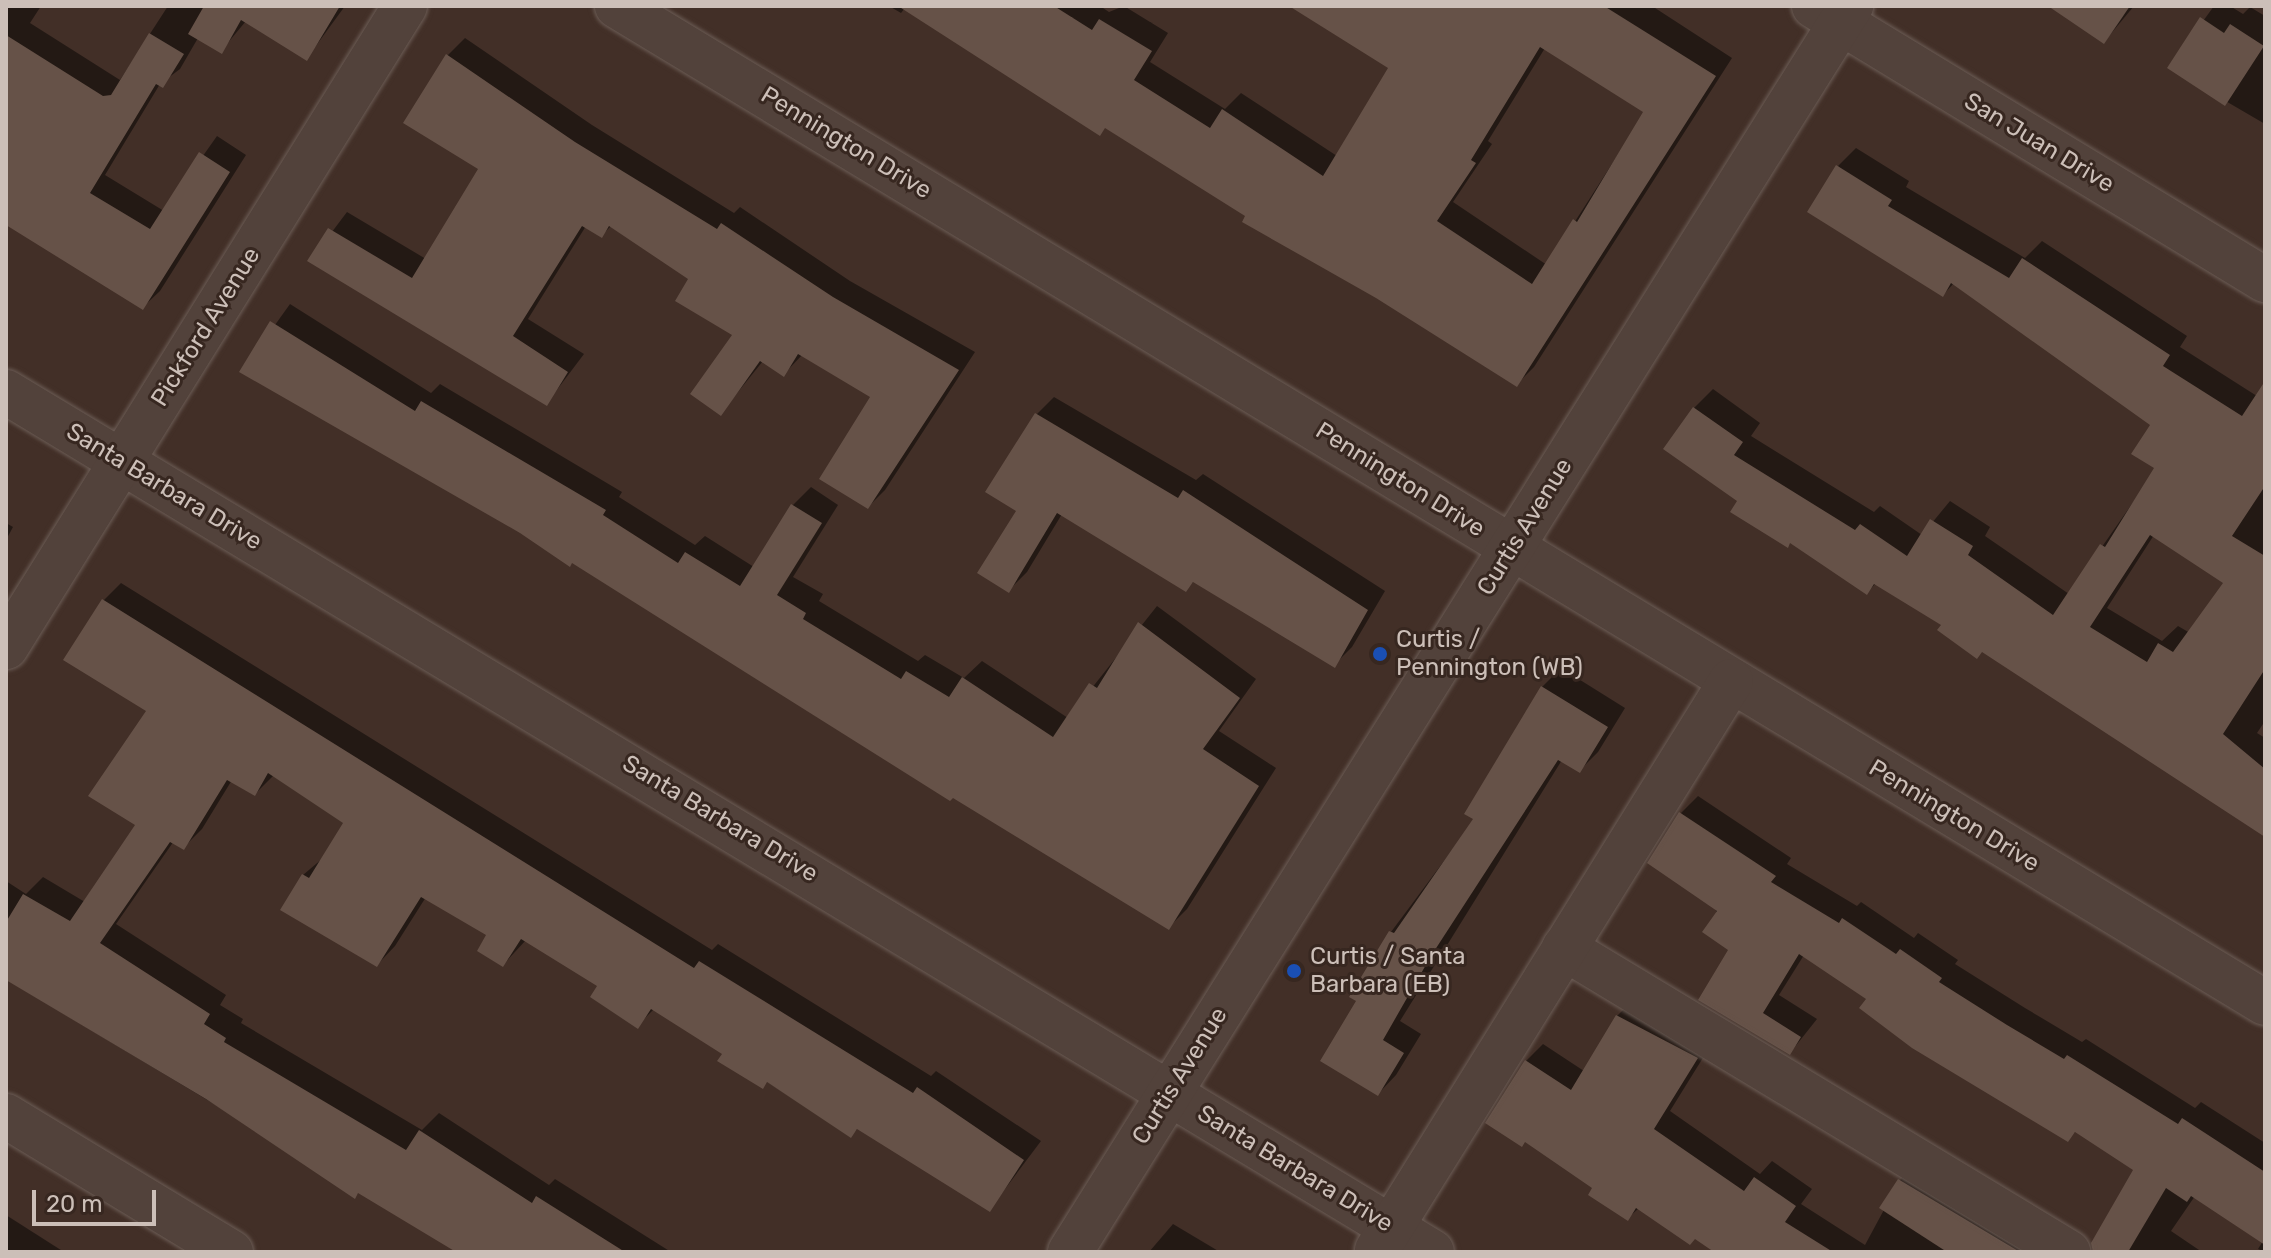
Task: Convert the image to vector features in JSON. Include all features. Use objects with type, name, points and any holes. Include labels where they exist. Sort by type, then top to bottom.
[{"type":"street","name":"Pickford Avenue","points":[[6,647],[405,6]]},
{"type":"street","name":"Pennington Drive","points":[[617,6],[2265,1003]]},
{"type":"street","name":"Curtis Avenue","points":[[1070,1252],[1512,549],[1835,12]]},
{"type":"street","name":"San Juan Drive","points":[[1835,12],[2265,280]]},
{"type":"street","name":"Santa Barbara Drive","points":[[6,392],[1169,1093],[1383,1240],[1432,1252]]},
{"type":"street","points":[[1383,1240],[1731,681]]},
{"type":"street","points":[[1564,948],[2068,1252]]},
{"type":"street","points":[[6,1116],[231,1252]]},
{"type":"building","points":[[204,6],[340,6],[307,61],[241,20],[222,54],[188,34]]},
{"type":"building","points":[[898,6],[1054,6],[1092,30],[1099,19],[1152,51],[1134,80],[1210,128],[1222,109],[1323,176],[1388,68],[1289,6],[1604,6],[1716,76],[1517,387],[1376,298],[1242,222],[1245,216],[1105,128],[1100,136]],"holes":[[[1540,47],[1643,112],[1577,222],[1573,219],[1532,284],[1437,221],[1476,163],[1471,160]]]},
{"type":"building","points":[[2048,6],[2130,6],[2104,44]]},
{"type":"building","points":[[2200,17],[2224,33],[2230,24],[2264,46],[2225,106],[2167,68]]},
{"type":"building","points":[[149,33],[184,54],[163,88],[156,84],[90,193],[150,229],[199,152],[230,172],[143,310],[6,225],[6,35],[103,96],[111,95]]},
{"type":"building","points":[[446,54],[575,142],[717,229],[721,223],[833,297],[959,370],[868,509],[819,479],[870,397],[798,354],[784,377],[760,361],[721,416],[690,394],[732,335],[675,301],[688,279],[609,226],[602,238],[582,226],[513,336],[568,372],[547,406],[307,261],[328,228],[412,278],[478,169],[403,123]]},
{"type":"building","points":[[1836,165],[1892,200],[1888,206],[2009,278],[2022,258],[2170,355],[2163,366],[2242,416],[2265,381],[2265,486],[2232,536],[2265,556],[2265,669],[2223,734],[2265,769],[2265,837],[1982,652],[1977,659],[1937,630],[1941,625],[1874,584],[1867,595],[1790,543],[1788,548],[1730,512],[1737,501],[1663,449],[1693,407],[1743,442],[1734,455],[1855,530],[1860,524],[1907,556],[1930,519],[1973,546],[1968,555],[2053,615],[2100,544],[2105,547],[2154,468],[2131,454],[2150,425],[1951,283],[1943,297],[1807,212]],"holes":[[[2150,535],[2223,583],[2173,652],[2158,643],[2147,662],[2090,627]]]},
{"type":"building","points":[[270,321],[415,411],[421,401],[606,510],[603,515],[678,563],[685,552],[740,586],[791,504],[822,523],[777,595],[806,613],[803,619],[901,679],[906,671],[949,697],[962,677],[1053,737],[1089,683],[1097,688],[1138,622],[1240,698],[1203,749],[1259,786],[1169,930],[953,798],[950,801],[572,563],[570,567],[520,533],[239,372]]},
{"type":"building","points":[[1035,413],[1178,498],[1183,490],[1368,610],[1335,668],[1193,582],[1186,592],[1057,513],[1009,593],[977,573],[1016,511],[985,492]]},
{"type":"building","points":[[102,599],[694,968],[699,961],[913,1093],[917,1087],[1024,1160],[990,1212],[857,1129],[851,1138],[767,1082],[763,1089],[717,1061],[722,1054],[651,1009],[638,1029],[590,997],[597,986],[521,939],[503,967],[477,951],[486,935],[421,897],[377,967],[280,910],[302,874],[309,878],[343,823],[268,773],[255,796],[227,780],[184,850],[170,842],[100,943],[210,1014],[204,1024],[226,1038],[224,1042],[406,1150],[419,1130],[532,1203],[536,1196],[625,1252],[456,1252],[358,1193],[355,1199],[206,1099],[6,980],[6,922],[23,894],[70,921],[135,825],[88,796],[146,711],[63,660]]},
{"type":"building","points":[[1541,686],[1608,727],[1580,773],[1558,760],[1431,956],[1383,1040],[1404,1053],[1378,1096],[1320,1061],[1356,1001],[1349,997],[1389,931],[1394,933],[1473,819],[1464,814]]},
{"type":"building","points":[[1679,812],[1776,876],[1771,882],[1839,923],[1842,918],[1896,954],[1900,949],[1942,978],[1939,982],[2007,1025],[2064,1059],[2067,1055],[2178,1124],[2182,1118],[2265,1172],[2265,1245],[2191,1196],[2187,1202],[2166,1188],[2128,1252],[2093,1252],[2091,1243],[2133,1170],[2075,1132],[2068,1142],[1912,1048],[1859,1008],[1866,999],[1799,954],[1763,1013],[1801,1037],[1790,1055],[1698,1000],[1728,950],[1702,932],[1717,911],[1647,863]]},
{"type":"building","points":[[1616,1015],[1698,1058],[1654,1129],[1744,1191],[1754,1177],[1796,1206],[1785,1222],[1833,1252],[1714,1252],[1695,1239],[1690,1245],[1636,1208],[1628,1221],[1588,1195],[1592,1188],[1525,1142],[1522,1147],[1485,1123],[1525,1060],[1571,1090]]},
{"type":"building","points":[[1898,1179],[2020,1252],[1947,1252],[1879,1208]]},
{"type":"place","name":"Curtis / Pennington (WB)","points":[[1380,654]]},
{"type":"place","name":"Curtis / Santa Barbara (EB)","points":[[1294,971]]}]
